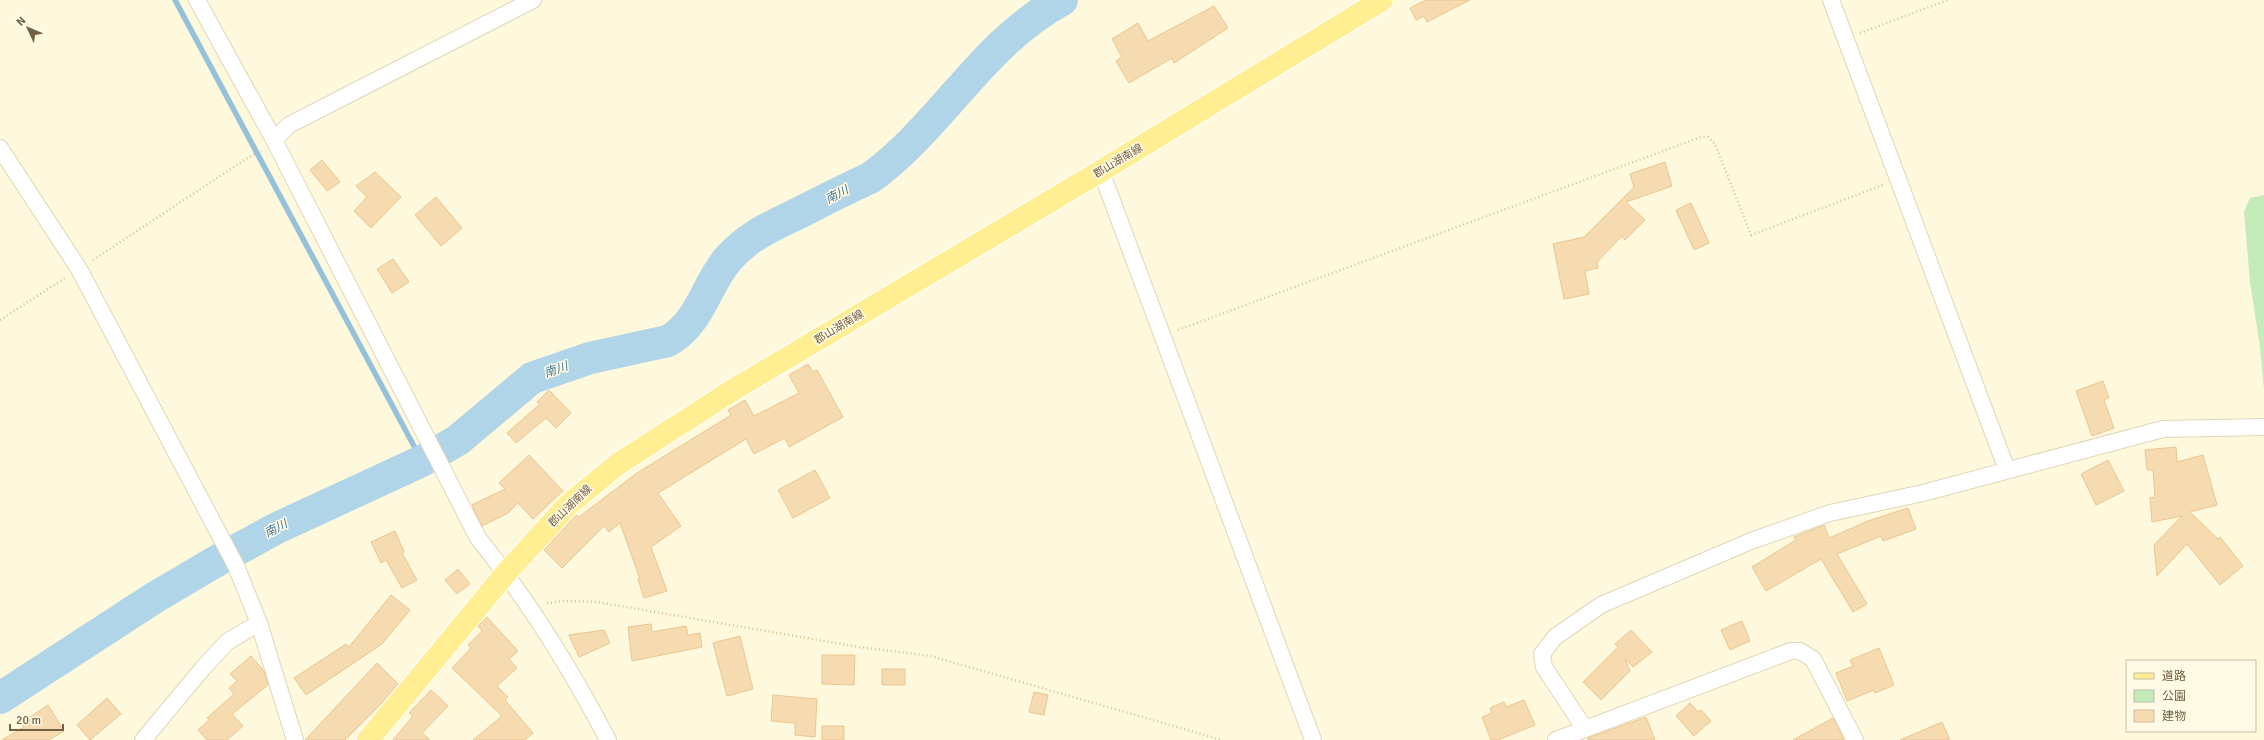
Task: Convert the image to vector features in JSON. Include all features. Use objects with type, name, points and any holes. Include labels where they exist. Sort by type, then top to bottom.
[{"type":"main road","name":"郡山湖南線","points":[[368,740],[506,573],[568,505],[618,464],[732,390],[1101,171],[1382,0]]},
{"type":"street","points":[[197,0],[478,538],[506,573],[529,607],[593,712],[608,740]]},
{"type":"street","points":[[271,144],[289,125],[533,0]]},
{"type":"street","points":[[1830,0],[2007,470]]},
{"type":"street","points":[[0,148],[79,269],[223,544],[236,566],[259,623],[295,740]]},
{"type":"street","points":[[1101,171],[1313,740]]},
{"type":"street","points":[[1585,729],[1544,667],[1542,654],[1555,637],[1601,605],[1743,544],[1830,513],[1923,493],[2163,429],[2264,427]]},
{"type":"street","points":[[143,740],[203,668],[227,642],[259,623]]},
{"type":"street","points":[[1556,740],[1791,651],[1800,652],[1813,659],[1855,740]]},
{"type":"path","points":[[1845,38],[1948,0]]},
{"type":"path","points":[[1162,335],[1701,136],[1708,137],[1715,144],[1751,235],[1898,179]]},
{"type":"path","points":[[0,320],[271,144]]},
{"type":"path","points":[[529,607],[564,601],[597,602],[860,647],[931,656],[1222,740]]},
{"type":"green space","points":[[2264,195],[2264,390],[2260,347],[2250,282],[2244,212],[2250,198]]},
{"type":"building","points":[[1426,0],[1470,0],[1427,22],[1424,16],[1416,20],[1410,8]]},
{"type":"building","points":[[1214,6],[1228,28],[1174,63],[1172,58],[1129,83],[1116,61],[1122,57],[1112,39],[1138,23],[1148,41]]},
{"type":"building","points":[[322,160],[340,182],[327,191],[310,170]]},
{"type":"building","points":[[1665,162],[1672,186],[1626,202],[1645,220],[1625,240],[1622,236],[1597,262],[1598,268],[1585,271],[1589,294],[1564,299],[1553,244],[1584,237],[1634,187],[1630,174]]},
{"type":"building","points":[[375,172],[401,197],[371,228],[354,211],[367,197],[356,186]]},
{"type":"building","points":[[436,197],[462,228],[441,246],[415,215]]},
{"type":"building","points":[[1691,203],[1709,243],[1694,250],[1676,210]]},
{"type":"building","points":[[393,259],[409,282],[392,293],[377,269]]},
{"type":"building","points":[[808,364],[813,372],[817,370],[843,417],[789,447],[785,438],[754,454],[746,439],[658,493],[681,526],[651,547],[667,591],[644,598],[638,579],[640,579],[620,523],[609,532],[604,526],[562,568],[544,550],[576,515],[579,517],[637,473],[731,415],[728,410],[745,400],[754,416],[799,393],[789,375]]},
{"type":"building","points":[[2103,381],[2109,398],[2104,400],[2114,428],[2092,436],[2076,391]]},
{"type":"building","points":[[549,390],[571,413],[556,428],[546,418],[516,443],[507,433],[540,404],[537,402]]},
{"type":"building","points":[[2176,447],[2177,462],[2203,455],[2217,505],[2190,512],[2218,539],[2220,537],[2243,566],[2220,585],[2187,544],[2157,576],[2154,545],[2182,516],[2152,522],[2150,498],[2155,497],[2153,470],[2147,470],[2145,450]]},
{"type":"building","points":[[529,455],[563,491],[533,519],[518,503],[508,513],[482,526],[472,505],[505,489],[499,483]]},
{"type":"building","points":[[2108,460],[2124,491],[2096,505],[2081,474]]},
{"type":"building","points":[[815,470],[830,498],[793,518],[778,490]]},
{"type":"building","points":[[1908,508],[1916,529],[1883,541],[1881,536],[1837,554],[1867,604],[1853,612],[1821,559],[1766,591],[1752,567],[1796,540],[1794,537],[1824,525],[1829,538],[1868,521]]},
{"type":"building","points":[[395,531],[404,552],[402,553],[417,580],[402,588],[386,560],[381,563],[371,542]]},
{"type":"building","points":[[458,569],[470,584],[457,594],[445,580]]},
{"type":"building","points":[[391,595],[410,610],[382,644],[306,695],[294,678],[346,644],[349,647]]},
{"type":"building","points":[[487,617],[518,651],[509,659],[517,668],[497,686],[508,697],[505,700],[533,733],[525,740],[473,740],[502,716],[452,668],[471,648],[468,645],[482,631],[478,626]]},
{"type":"building","points":[[1742,621],[1750,641],[1730,650],[1721,630]]},
{"type":"building","points":[[651,624],[652,632],[686,626],[688,635],[700,633],[702,647],[632,661],[628,627]]},
{"type":"building","points":[[604,630],[610,643],[579,657],[569,635]]},
{"type":"building","points":[[1631,630],[1652,652],[1633,667],[1625,659],[1630,671],[1601,700],[1583,682],[1618,647],[1615,644]]},
{"type":"building","points":[[740,636],[753,689],[727,696],[713,643]]},
{"type":"building","points":[[1879,648],[1894,685],[1875,693],[1874,690],[1847,701],[1836,673],[1853,666],[1850,660]]},
{"type":"building","points":[[822,655],[855,655],[854,685],[822,684]]},
{"type":"building","points":[[251,656],[264,671],[268,685],[232,714],[243,726],[227,740],[207,740],[198,730],[209,720],[207,718],[234,694],[229,688],[237,681],[230,674]]},
{"type":"building","points":[[377,663],[398,684],[384,701],[345,740],[305,740]]},
{"type":"building","points":[[882,669],[905,669],[905,685],[882,685]]},
{"type":"building","points":[[431,690],[448,706],[422,733],[430,740],[393,740],[413,716],[409,713]]},
{"type":"building","points":[[1034,692],[1048,695],[1044,715],[1029,712]]},
{"type":"building","points":[[773,695],[817,699],[815,737],[795,735],[795,723],[771,721]]},
{"type":"building","points":[[107,698],[121,714],[90,740],[77,725]]},
{"type":"building","points":[[1524,700],[1535,725],[1498,740],[1491,740],[1482,717],[1492,713],[1490,708],[1504,702],[1506,707]]},
{"type":"building","points":[[1690,703],[1698,712],[1701,710],[1711,721],[1694,736],[1676,716]]},
{"type":"building","points":[[48,705],[64,731],[49,740],[2,740],[24,727],[21,723]]},
{"type":"building","points":[[1646,717],[1655,740],[1588,740],[1588,738]]},
{"type":"building","points":[[1833,718],[1844,740],[1793,740]]},
{"type":"building","points":[[1942,722],[1950,740],[1900,740]]},
{"type":"building","points":[[822,726],[844,726],[844,740],[822,740]]},
{"type":"waterway","points":[[175,0],[422,461]]},
{"type":"waterway","name":"南川","points":[[0,698],[154,598],[220,559],[277,528],[422,461],[458,440],[532,378],[590,358],[668,341],[688,324],[702,303],[720,269],[744,244],[770,227],[870,178],[919,135],[985,61],[1009,38],[1034,18],[1062,0]]}]
